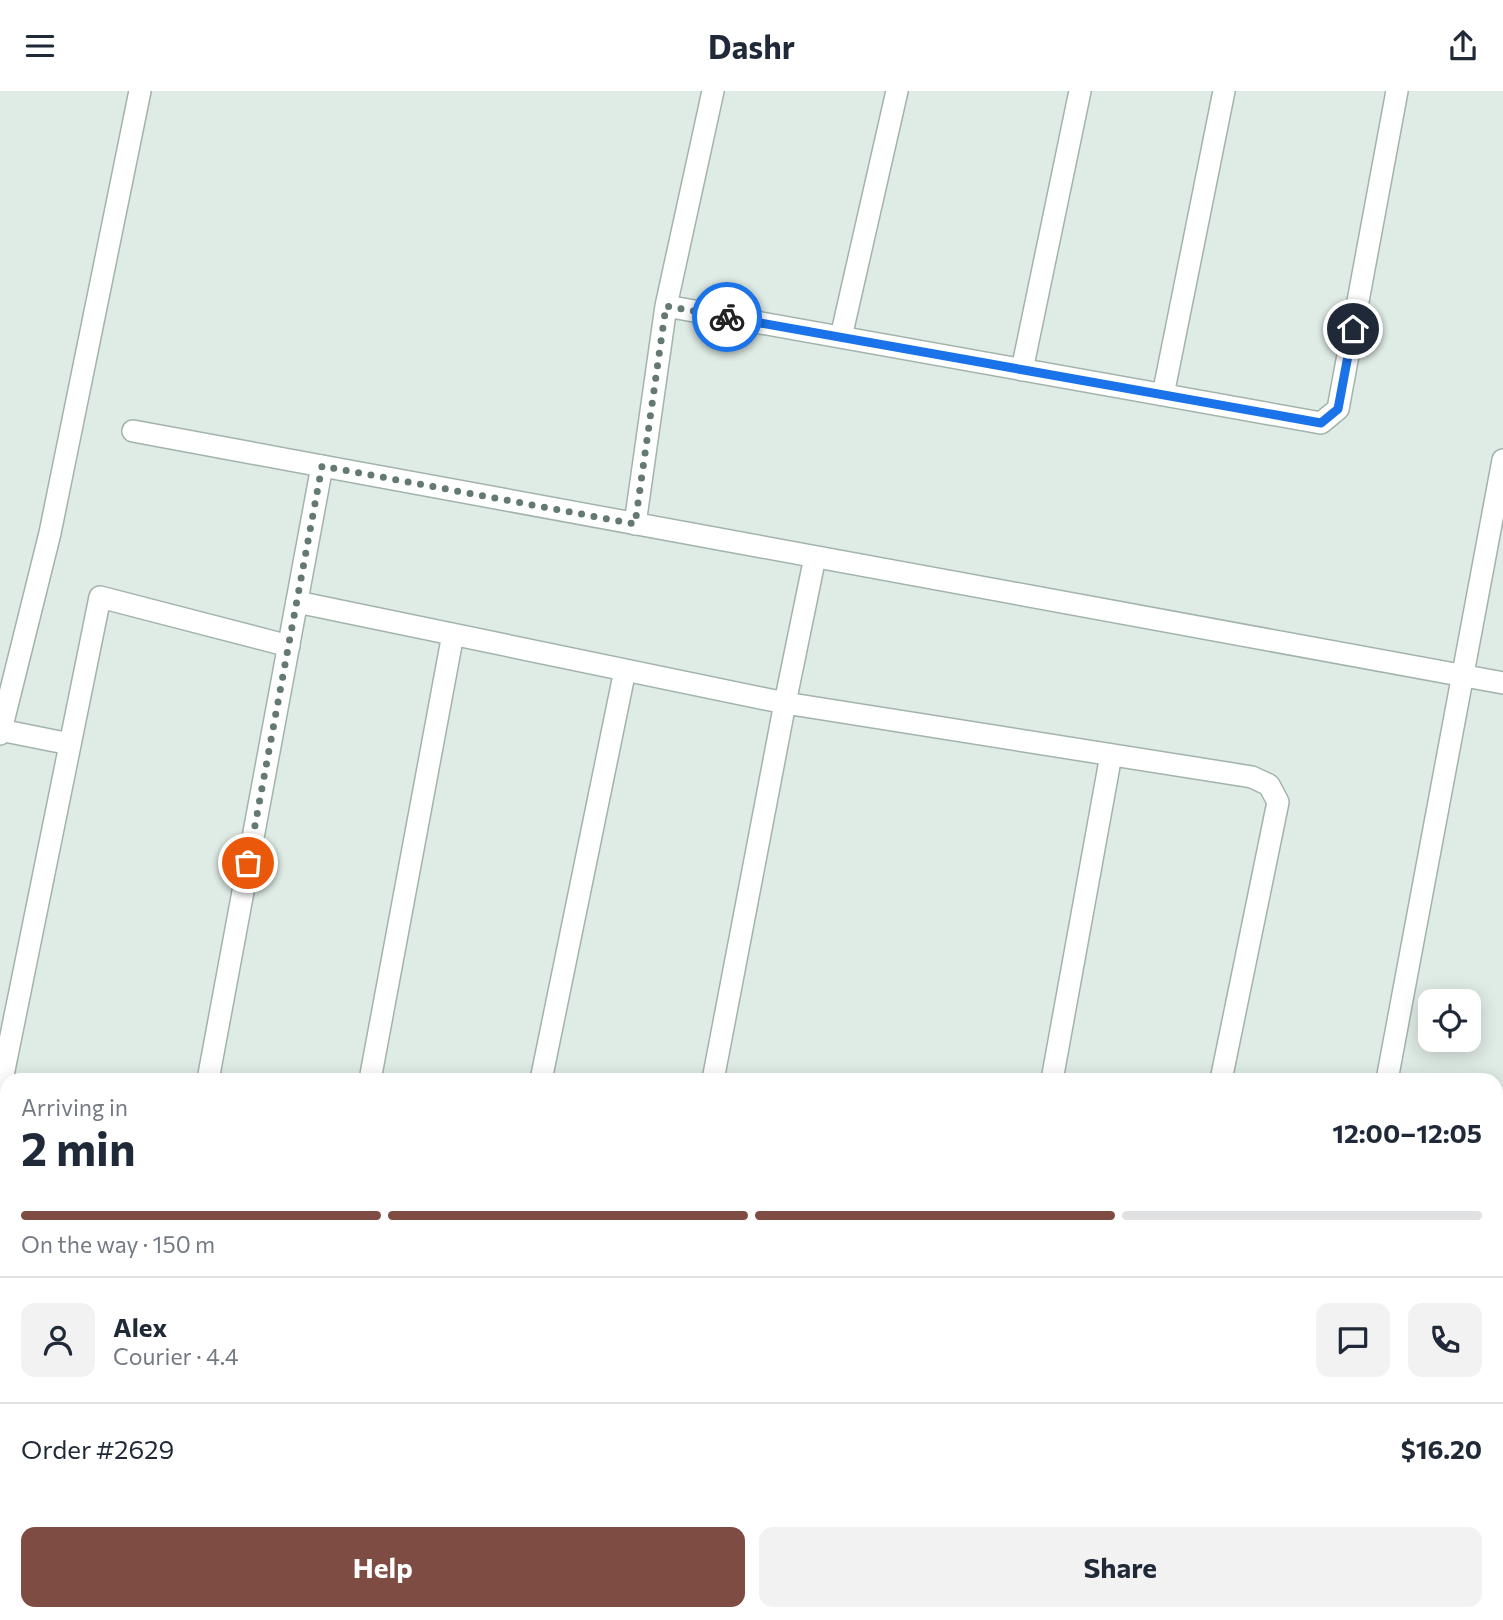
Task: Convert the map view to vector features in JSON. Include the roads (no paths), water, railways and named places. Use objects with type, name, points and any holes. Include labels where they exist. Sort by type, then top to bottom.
[{"type":"street","points":[[70,744],[0,732],[50,533],[140,91]]},
{"type":"street","points":[[635,524],[666,306],[713,91]]},
{"type":"street","points":[[841,337],[897,91]]},
{"type":"street","points":[[1022,370],[1080,91]]},
{"type":"street","points":[[1163,395],[1224,91]]},
{"type":"street","points":[[666,306],[1321,423],[1338,409],[1397,91]]},
{"type":"street","points":[[133,431],[1503,683]]},
{"type":"street","points":[[1388,1073],[1503,460]]},
{"type":"street","points":[[209,1073],[322,466]]},
{"type":"street","points":[[714,1073],[785,703],[816,557]]},
{"type":"street","points":[[2,1073],[4,1048],[100,597],[289,646]]},
{"type":"street","points":[[297,602],[785,703],[1252,777],[1269,785],[1278,802],[1222,1073]]},
{"type":"street","points":[[371,1073],[453,634]]},
{"type":"street","points":[[542,1073],[625,670]]},
{"type":"street","points":[[1053,1073],[1111,755]]}]
